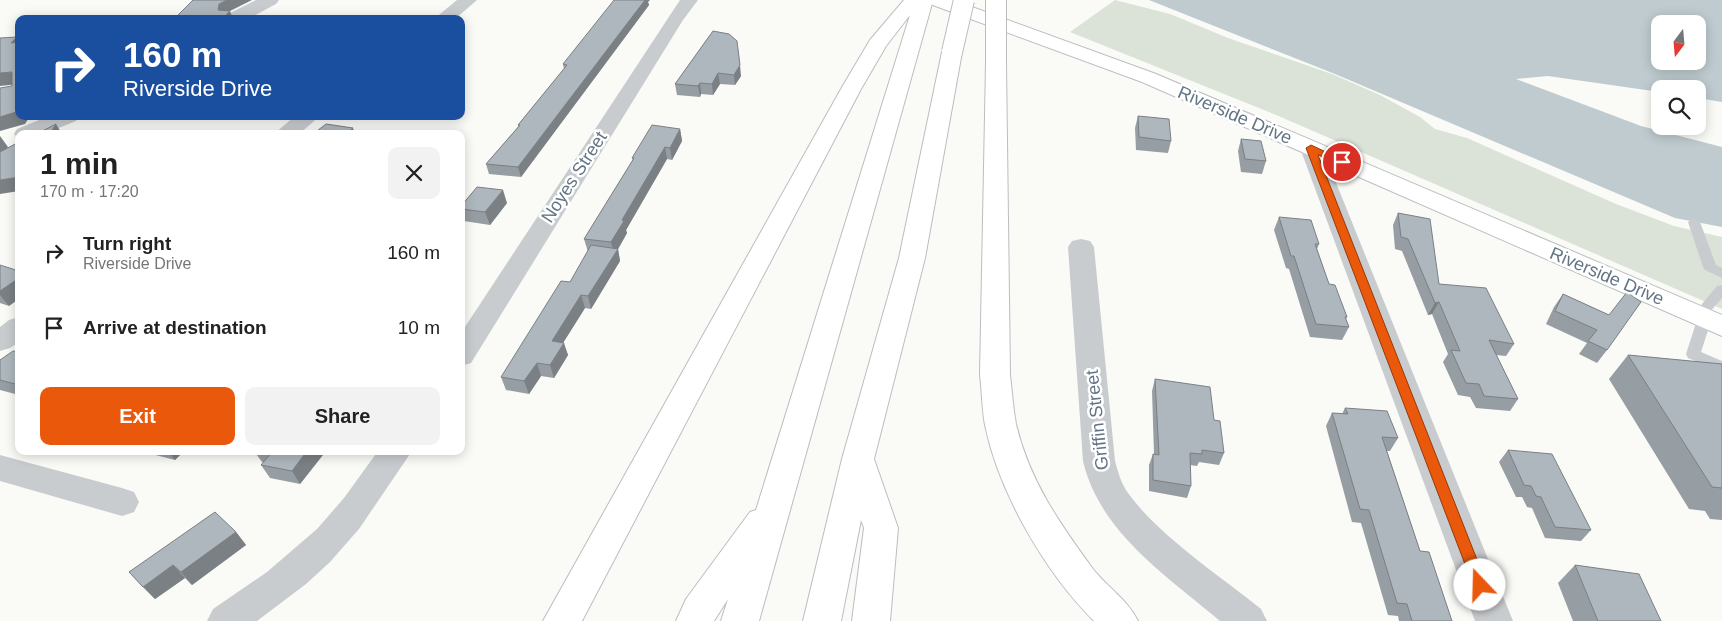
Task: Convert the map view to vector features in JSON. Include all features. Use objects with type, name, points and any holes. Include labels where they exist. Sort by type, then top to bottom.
[{"type":"main road","points":[[562,621],[800,181],[877,44],[913,0]]},
{"type":"main road","points":[[740,621],[924,0]]},
{"type":"main road","name":"Riverside Drive","points":[[936,0],[1148,78],[1708,320]]},
{"type":"main road","points":[[822,621],[858,459],[912,258],[964,0]]},
{"type":"main road","points":[[996,0],[994,375],[1001,425],[1019,481],[1031,507],[1049,537],[1091,594],[1119,621]]},
{"type":"main road","points":[[858,459],[881,528],[871,621]]},
{"type":"main road","points":[[695,621],[699,611],[774,504]]},
{"type":"street","points":[[241,15],[270,0]]},
{"type":"street","points":[[448,15],[468,0]]},
{"type":"street","name":"Noyes Street","points":[[465,350],[689,0]]},
{"type":"street","points":[[33,130],[58,120]]},
{"type":"street","points":[[290,130],[304,120]]},
{"type":"street","points":[[1311,148],[1494,621]]},
{"type":"street","name":"Griffin Street","points":[[1081,246],[1099,461],[1104,481],[1120,508],[1149,540],[1248,621]]},
{"type":"street","points":[[0,341],[15,330]]},
{"type":"street","points":[[226,621],[267,594],[328,541],[363,499],[393,455]]},
{"type":"street","points":[[0,468],[122,502]]},
{"type":"lane","points":[[1694,222],[1710,267],[1722,274]]},
{"type":"lane","points":[[1722,289],[1693,354],[1722,366]]},
{"type":"shaded area","points":[[1115,0],[1170,14],[1228,38],[1332,74],[1380,95],[1420,117],[1435,129],[1467,138],[1616,204],[1674,226],[1722,237],[1722,309],[1274,114],[1070,32]]},
{"type":"shaded area","points":[[1149,0],[1722,0],[1722,102],[1706,99],[1706,80],[1651,80],[1651,91],[1548,76],[1516,79],[1651,129],[1651,135],[1676,135],[1722,147],[1722,227],[1675,218],[1335,74]]},
{"type":"building","points":[[193,0],[227,0],[219,4],[218,10],[230,11],[226,15],[178,15]]},
{"type":"building","points":[[614,0],[645,0],[518,167],[486,164],[520,125],[518,125],[567,65],[563,64]]},
{"type":"building","points":[[713,31],[729,34],[737,41],[740,65],[734,75],[718,73],[712,84],[700,83],[698,86],[675,84]]},
{"type":"building","points":[[15,37],[11,43],[15,42],[15,112],[0,117],[0,88],[12,86],[12,72],[0,73],[0,38]]},
{"type":"building","points":[[1138,116],[1169,119],[1171,141],[1139,137]]},
{"type":"building","points":[[56,124],[52,130],[45,130]]},
{"type":"building","points":[[326,124],[353,128],[351,130],[318,130]]},
{"type":"building","points":[[652,125],[680,129],[670,148],[665,147],[611,242],[584,239],[634,158],[632,158]]},
{"type":"building","points":[[1241,139],[1261,141],[1266,161],[1245,159]]},
{"type":"building","points":[[15,144],[15,178],[0,180],[0,152]]},
{"type":"building","points":[[477,187],[503,190],[485,212],[465,210],[465,201]]},
{"type":"building","points":[[1398,213],[1430,219],[1439,284],[1486,288],[1514,344],[1489,340],[1518,399],[1484,396],[1479,384],[1466,383],[1451,350],[1460,351],[1439,302],[1435,303],[1408,239],[1401,237]]},
{"type":"building","points":[[1279,217],[1311,220],[1319,244],[1315,244],[1329,284],[1335,285],[1349,327],[1316,324]]},
{"type":"building","points":[[591,245],[618,249],[588,296],[581,295],[552,341],[564,343],[550,365],[537,363],[524,381],[501,377],[561,281],[570,282]]},
{"type":"building","points":[[0,265],[15,270],[15,281],[0,291]]},
{"type":"building","points":[[1627,292],[1641,302],[1607,350],[1588,341],[1597,330],[1555,311],[1563,294],[1609,315]]},
{"type":"building","points":[[15,351],[15,384],[0,380],[0,360]]},
{"type":"building","points":[[1628,355],[1722,364],[1722,488],[1712,487]]},
{"type":"building","points":[[1155,379],[1210,387],[1214,420],[1220,421],[1224,453],[1202,450],[1202,454],[1190,453],[1191,486],[1153,480],[1153,454],[1159,455]]},
{"type":"building","points":[[1345,408],[1387,411],[1398,438],[1382,437],[1420,551],[1429,552],[1452,621],[1412,621],[1407,604],[1397,603],[1369,510],[1360,509],[1332,413],[1348,414]]},
{"type":"building","points":[[1508,450],[1552,454],[1591,530],[1555,527],[1541,497],[1536,496],[1531,486],[1524,485]]},
{"type":"building","points":[[269,455],[304,455],[292,471],[261,465]]},
{"type":"building","points":[[215,512],[236,532],[181,572],[173,565],[143,587],[129,572]]},
{"type":"building","points":[[1575,565],[1639,574],[1661,621],[1598,621]]},
{"type":"route","points":[[1342,162],[1311,148],[1480,585]]}]
